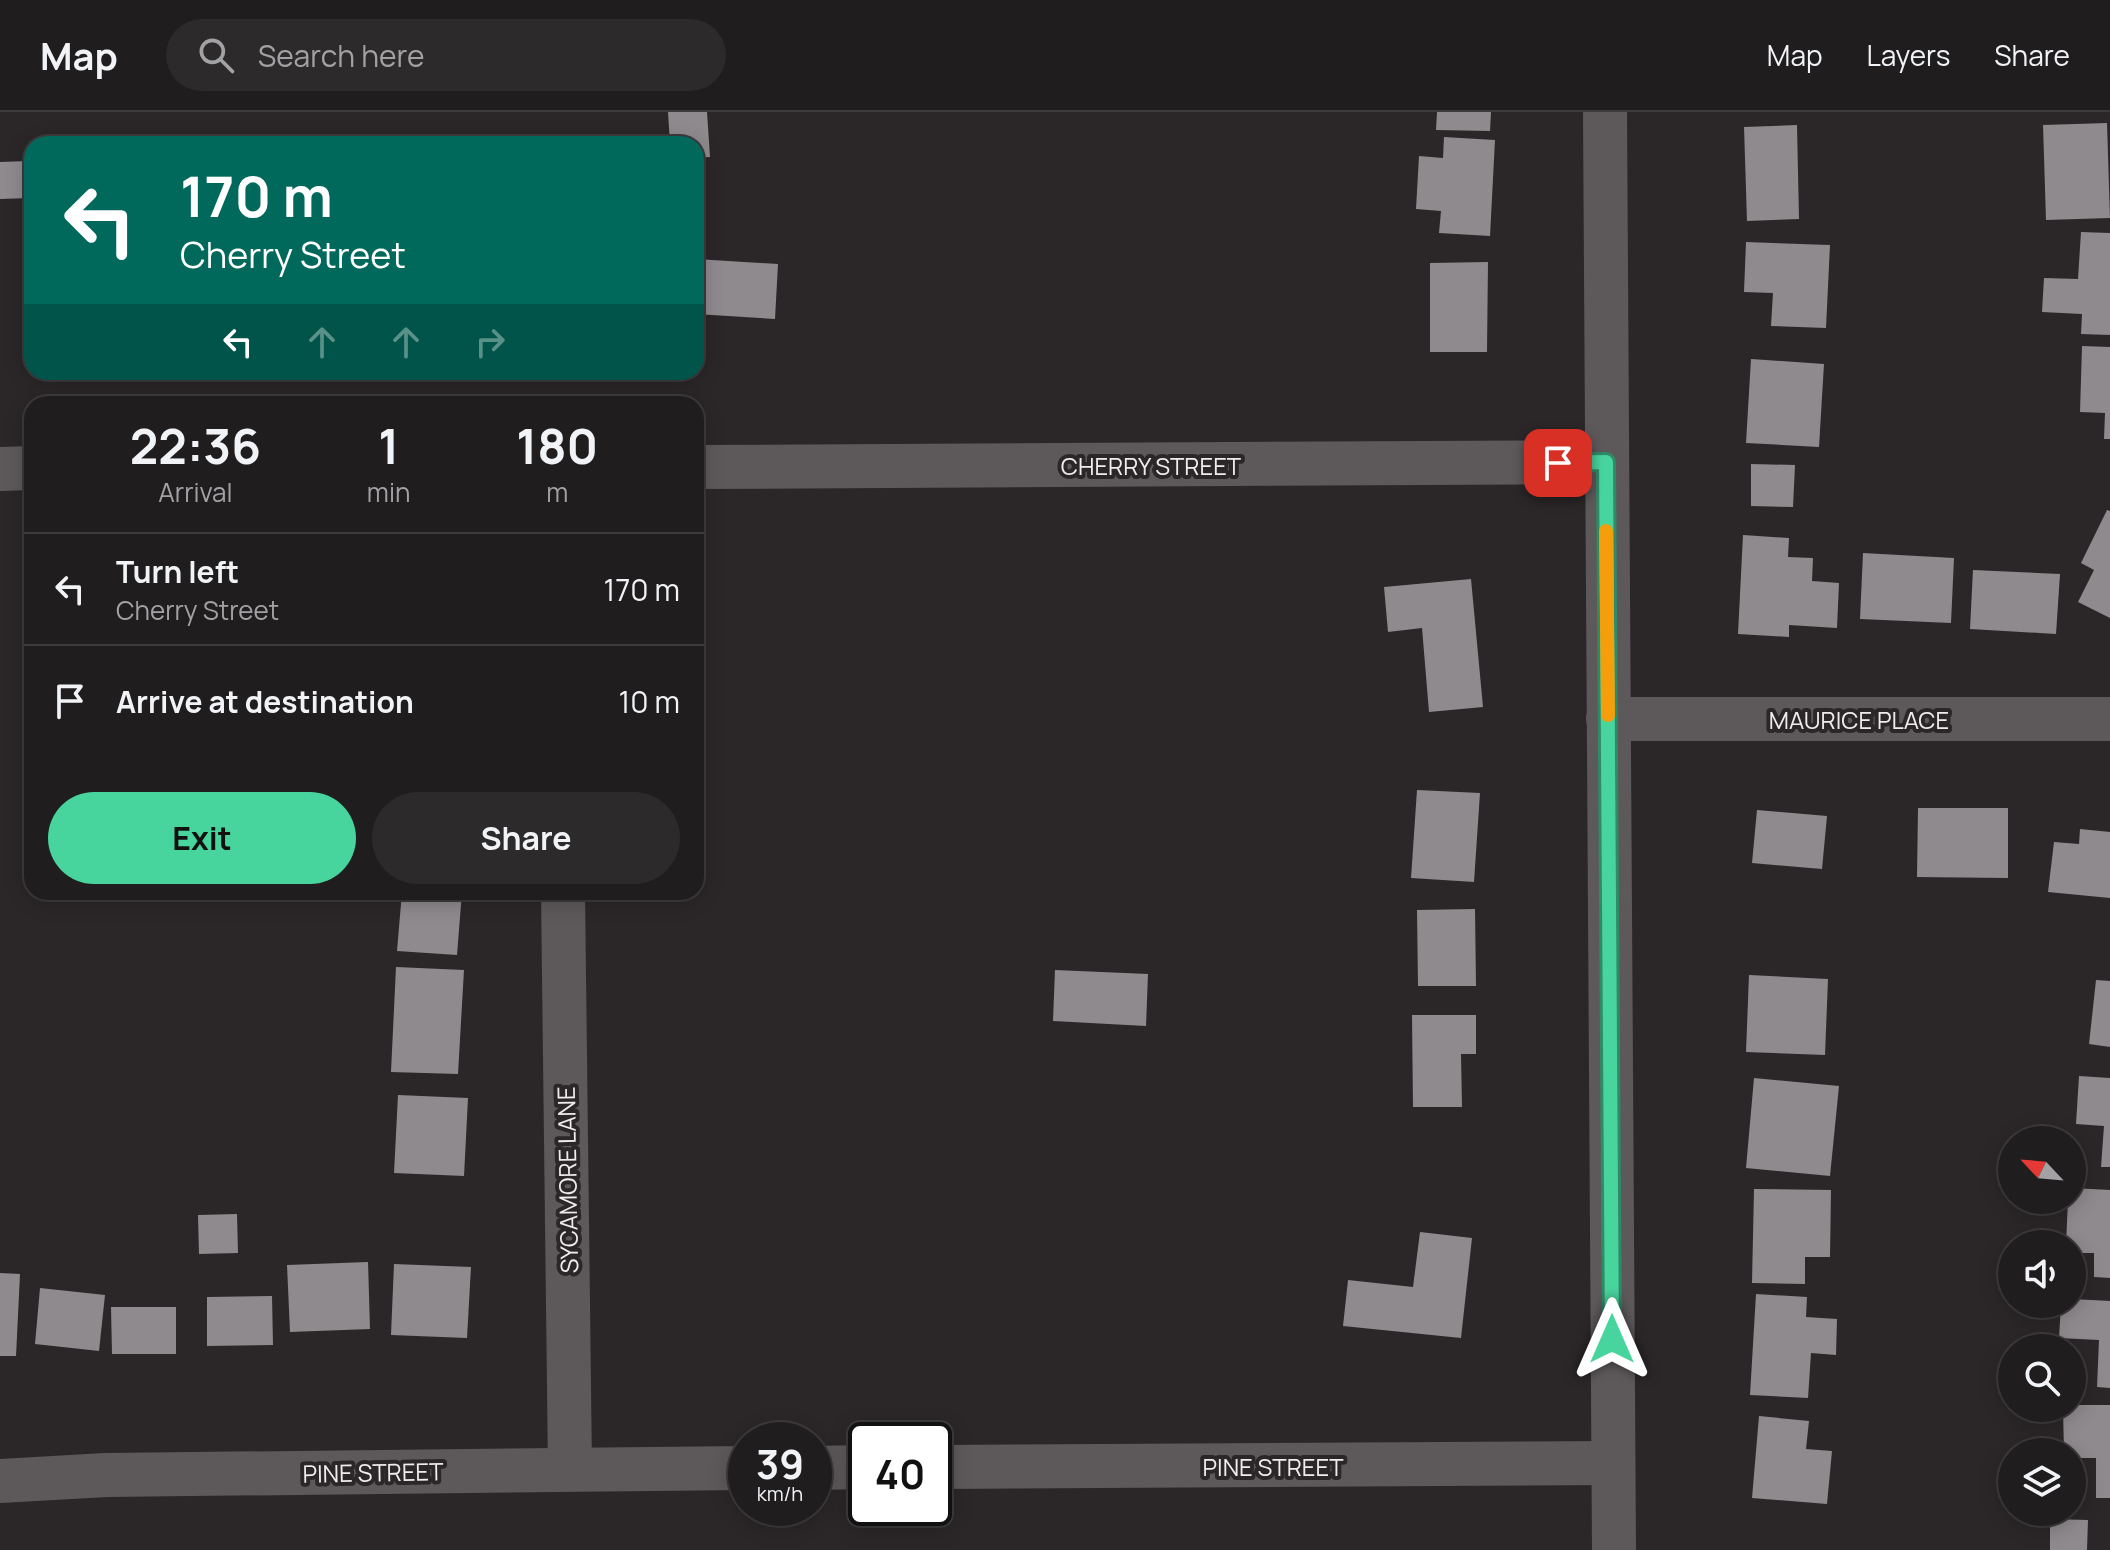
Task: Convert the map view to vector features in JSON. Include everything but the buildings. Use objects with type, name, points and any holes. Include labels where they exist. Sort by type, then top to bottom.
[{"type":"street","points":[[1605,112],[1614,1550]]},
{"type":"street","name":"CHERRY STREET","points":[[704,467],[1606,462]]},
{"type":"street","points":[[0,469],[24,468]]},
{"type":"street","name":"MAURICE PLACE","points":[[1608,719],[2110,719]]},
{"type":"street","name":"SYCAMORE LANE","points":[[563,900],[570,1469]]},
{"type":"street","name":"PINE STREET","points":[[952,1467],[1613,1463]]},
{"type":"street","name":"PINE STREET","points":[[0,1481],[106,1475],[728,1468]]},
{"type":"slow traffic","points":[[1606,531],[1608,715]]},
{"type":"route","points":[[1558,463],[1606,462],[1612,1339]]}]
